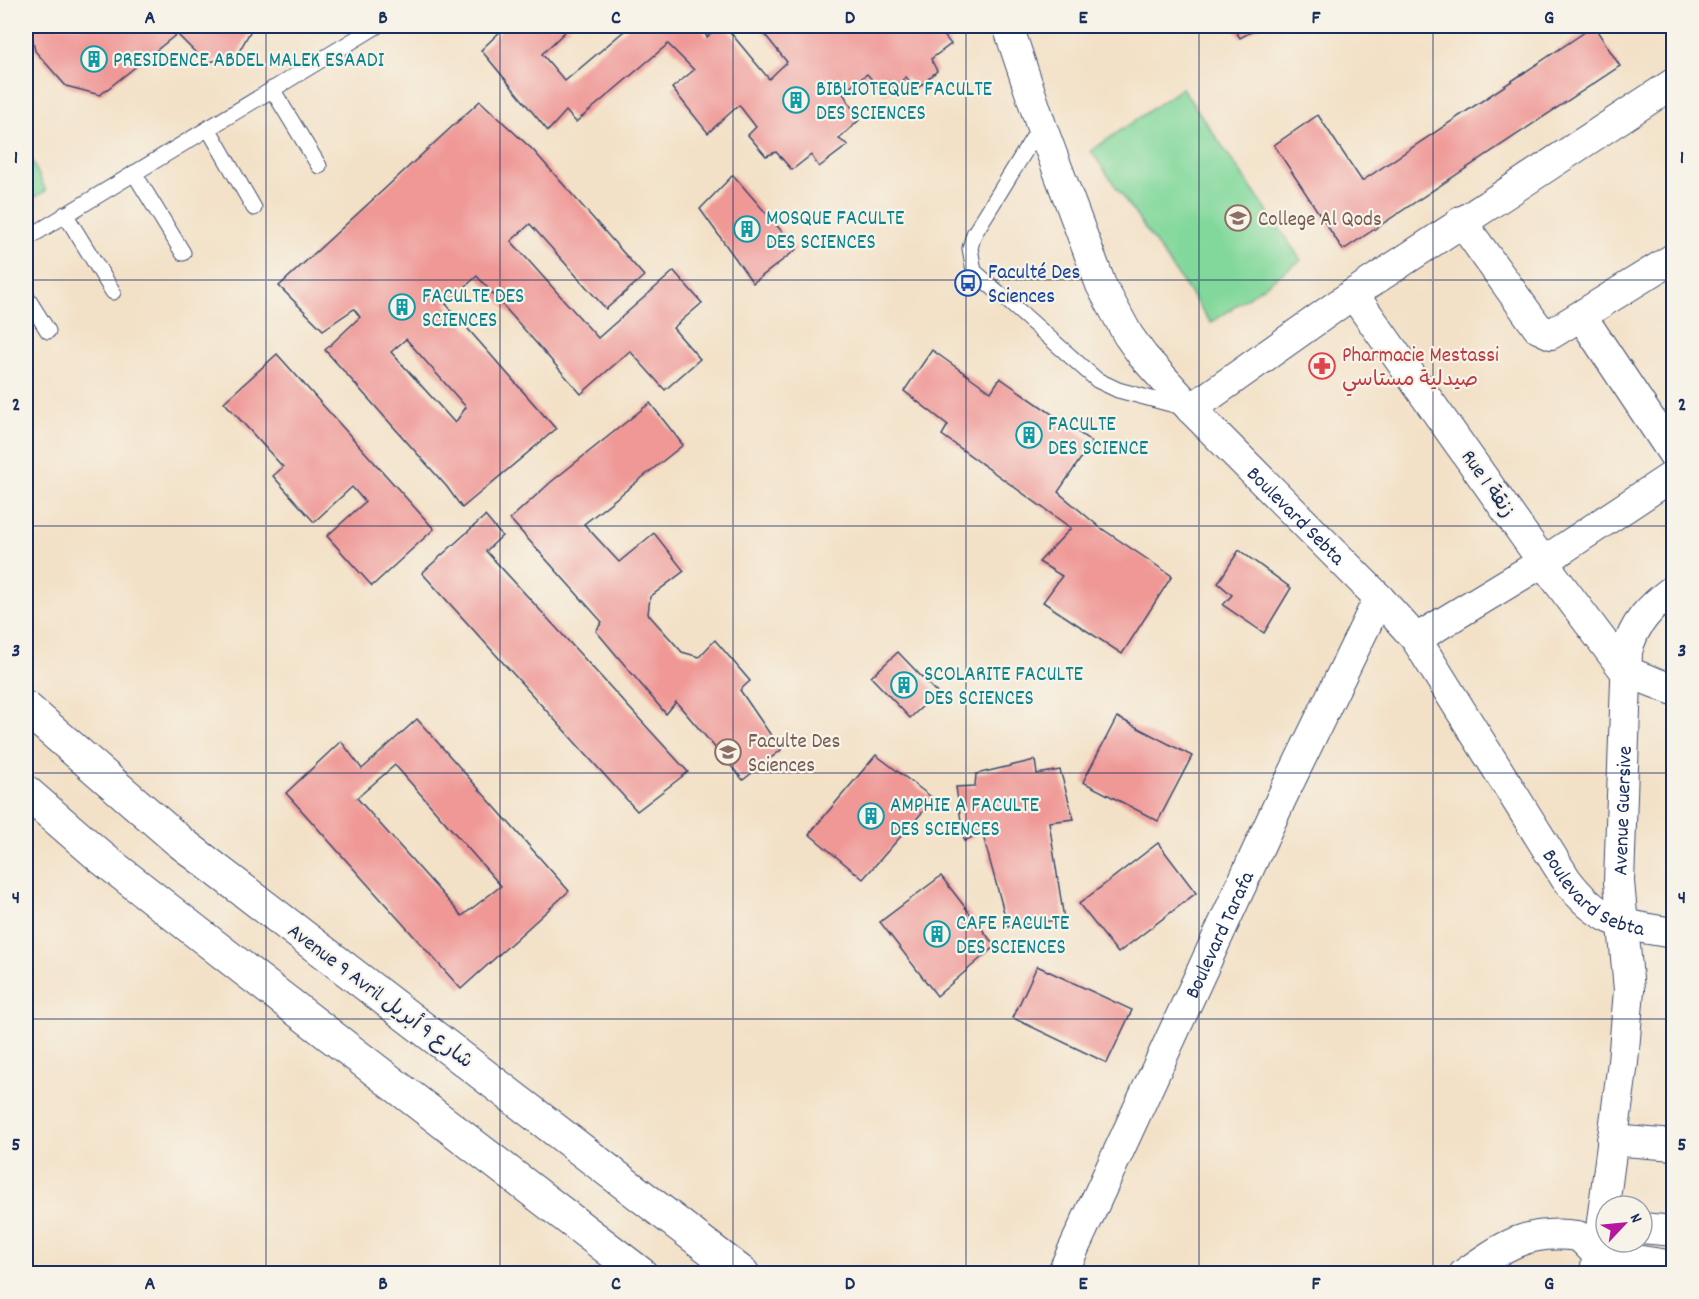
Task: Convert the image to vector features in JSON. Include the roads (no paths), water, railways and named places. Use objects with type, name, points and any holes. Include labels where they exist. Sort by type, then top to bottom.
[{"type":"highway","name":"Avenue 9 Avril شارع 9 أبريل","points":[[26,708],[179,841],[743,1274]]},
{"type":"highway","points":[[26,792],[102,858],[176,916],[641,1274]]},
{"type":"street","name":"Boulevard Sebta","points":[[1008,26],[1041,125],[1101,285],[1115,313],[1143,356],[1191,409],[1416,639],[1566,879],[1588,905],[1600,914],[1622,923],[1674,933]]},
{"type":"street","points":[[1191,409],[1353,294],[1674,82]]},
{"type":"street","points":[[1461,221],[1538,328],[1551,334],[1582,317],[1674,258]]},
{"type":"street","name":"Rue 1 زنقة","points":[[1353,294],[1543,562],[1625,671]]},
{"type":"street","points":[[1582,317],[1674,455]]},
{"type":"street","points":[[1416,639],[1543,562],[1674,475]]},
{"type":"street","name":"Avenue Guersive","points":[[1604,1194],[1629,990],[1619,882],[1627,652],[1634,630],[1654,604],[1674,589]]},
{"type":"street","name":"Boulevard Tarafa","points":[[1062,1274],[1277,808],[1378,598]]},
{"type":"street","points":[[1625,671],[1674,690]]},
{"type":"street","points":[[1612,1140],[1674,1145]]},
{"type":"street","points":[[1654,1229],[1674,1231]]},
{"type":"street","points":[[1464,1274],[1527,1237],[1549,1233],[1594,1243]]},
{"type":"street","points":[[1633,1254],[1674,1266]]},
{"type":"lane","points":[[26,239],[377,26]]},
{"type":"lane","points":[[272,89],[319,166]]},
{"type":"lane","points":[[1041,125],[974,234],[970,248],[974,271],[981,280],[1106,386],[1191,409]]},
{"type":"lane","points":[[208,128],[254,208]]},
{"type":"lane","points":[[134,173],[183,253]]},
{"type":"lane","points":[[65,214],[113,292]]},
{"type":"lane","points":[[26,296],[48,331]]},
{"type":"place","name":"PRESIDENCE ABDEL MALEK ESAADI","points":[[94,59]]},
{"type":"place","name":"BIBLIOTEQUE FACULTE DES SCIENCES","points":[[796,100]]},
{"type":"place","name":"College Al Qods","points":[[1238,218]]},
{"type":"place","name":"MOSQUE FACULTE DES SCIENCES","points":[[747,229]]},
{"type":"place","name":"Faculté Des Sciences","points":[[968,283]]},
{"type":"place","name":"FACULTE DES SCIENCES","points":[[402,307]]},
{"type":"place","name":"Pharmacie Mestassi صيدلية مستاسي","points":[[1322,366]]},
{"type":"place","name":"FACULTE DES SCIENCE","points":[[1029,435]]},
{"type":"place","name":"SCOLARITE FACULTE DES SCIENCES","points":[[904,685]]},
{"type":"place","name":"Faculte Des Sciences","points":[[728,752]]},
{"type":"place","name":"AMPHIE A FACULTE DES SCIENCES","points":[[871,816]]},
{"type":"place","name":"CAFE FACULTE DES SCIENCES","points":[[937,934]]}]
